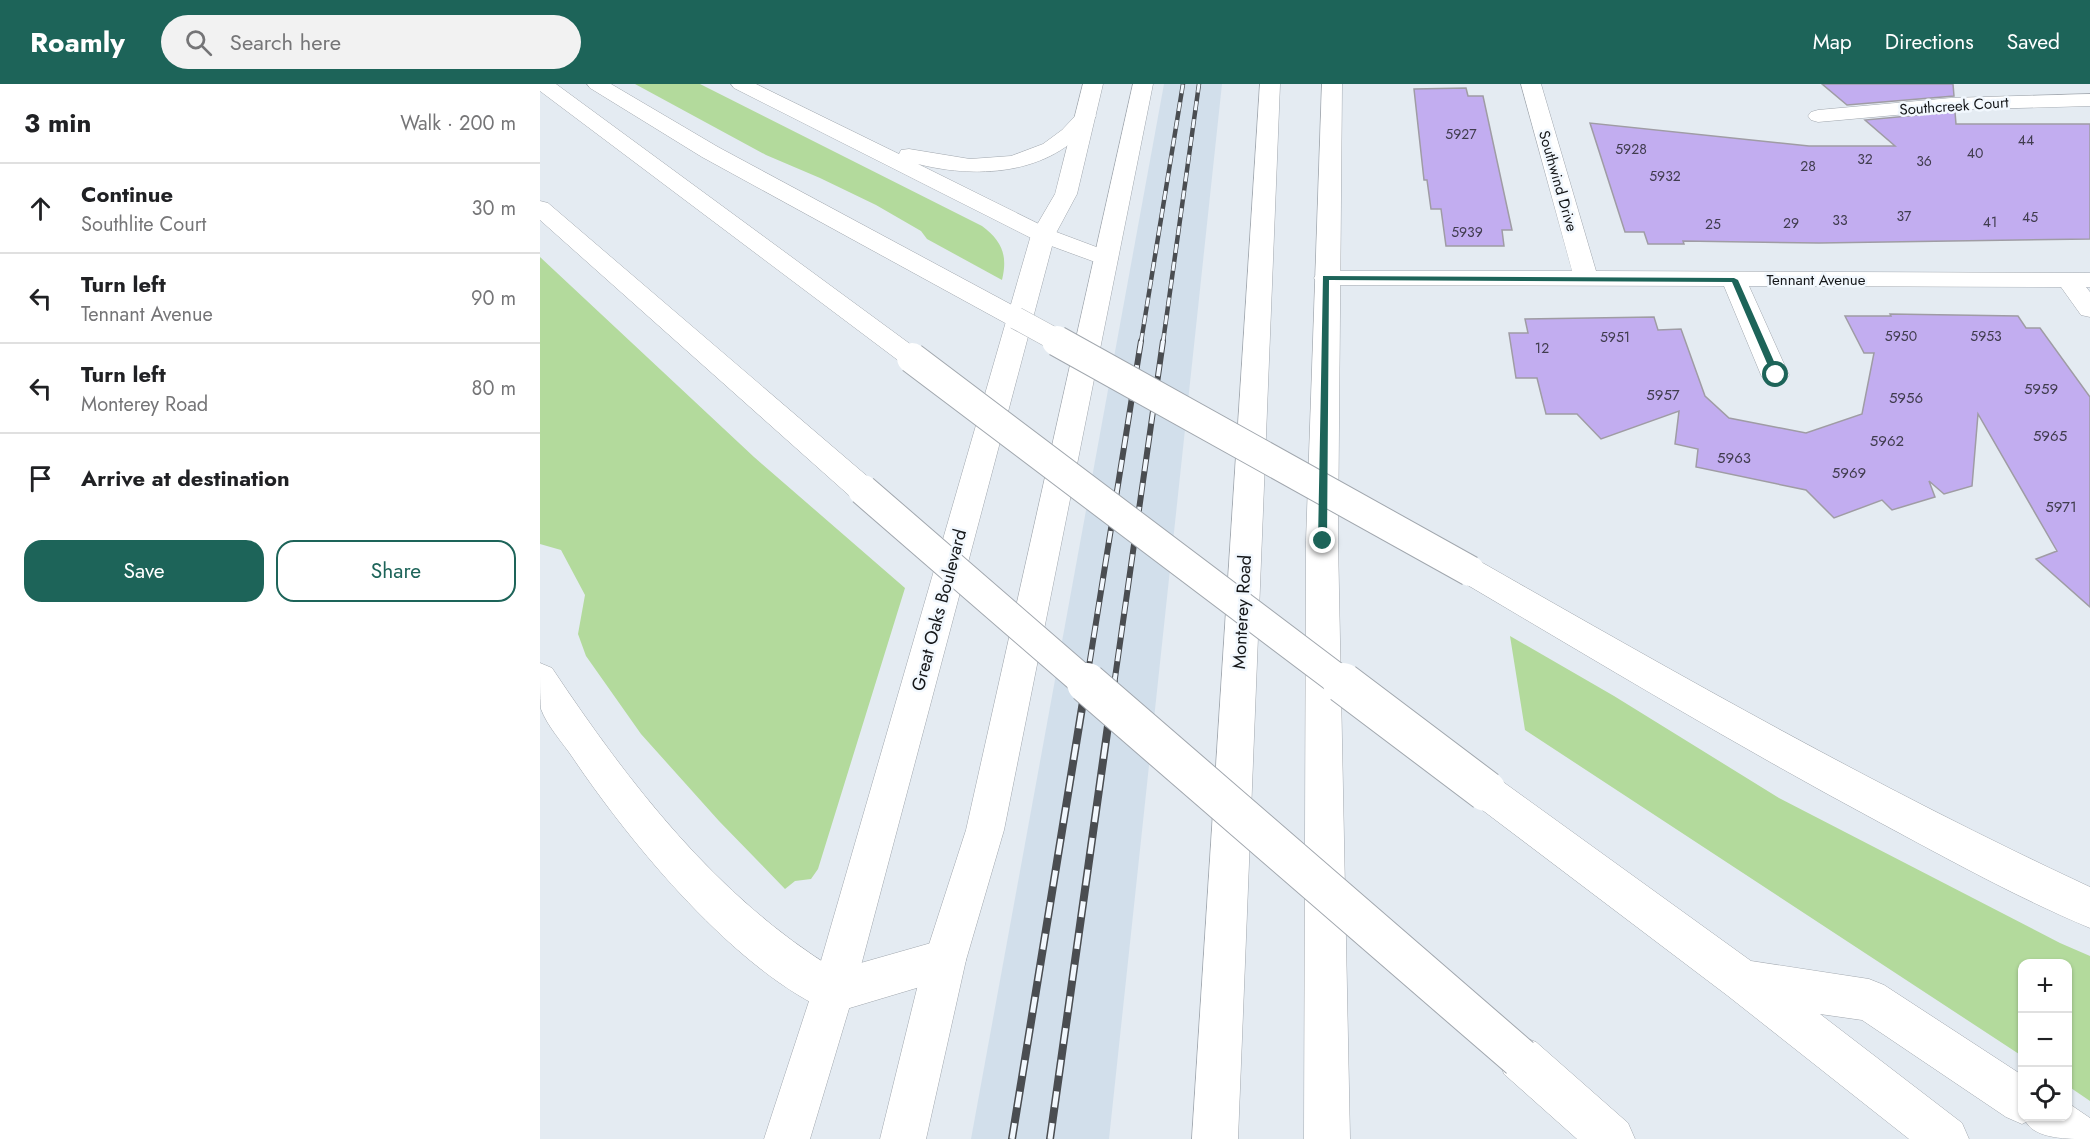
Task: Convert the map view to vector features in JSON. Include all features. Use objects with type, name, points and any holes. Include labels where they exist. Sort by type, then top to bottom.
[{"type":"main road","points":[[543,84],[1743,981],[1946,1139]]},
{"type":"main road","points":[[597,84],[710,152],[932,271],[1470,571],[1724,719],[1880,804],[2090,908]]},
{"type":"main road","points":[[741,84],[1043,236],[1106,259]]},
{"type":"main road","name":"Great Oaks Boulevard","points":[[787,1139],[833,992],[1043,236],[1066,194],[1093,84]]},
{"type":"main road","points":[[903,1139],[945,960],[985,830],[1143,84]]},
{"type":"main road","name":"Monterey Road","points":[[1215,1139],[1270,84]]},
{"type":"main road","points":[[1327,1139],[1323,553],[1326,278],[1332,84]]},
{"type":"main road","name":"Southwind Drive","points":[[1531,84],[1586,279]]},
{"type":"main road","name":"Southcreek Court","points":[[1818,116],[1951,104],[2090,99]]},
{"type":"main road","points":[[845,135],[922,159],[955,164],[990,165],[1033,156],[1053,147],[1067,137],[1086,116]]},
{"type":"main road","points":[[540,208],[1612,1139]]},
{"type":"main road","name":"Tennant Avenue","points":[[1326,278],[2079,280]]},
{"type":"main road","points":[[1734,280],[1776,375]]},
{"type":"main road","points":[[2079,280],[2090,309]]},
{"type":"main road","points":[[540,678],[620,796],[721,907],[781,959],[833,992],[945,960]]},
{"type":"main road","points":[[1743,981],[1869,1000],[2018,1098]]},
{"type":"main road","points":[[2054,1121],[2081,1139]]},
{"type":"shaded area","points":[[1164,84],[1222,84],[1109,1139],[971,1139]]},
{"type":"green space","points":[[635,84],[700,84],[982,226],[994,237],[1002,249],[1004,271],[1002,280],[927,239],[921,231],[876,205],[766,155]]},
{"type":"green space","points":[[540,257],[754,457],[905,588],[818,869],[811,879],[795,881],[785,889],[719,821],[641,734],[586,656],[578,634],[585,595],[561,550],[540,544]]},
{"type":"green space","points":[[1510,636],[1614,696],[1779,798],[2060,943],[2090,956],[2090,1101],[2072,1089],[2072,959],[2018,959],[2018,1053],[1525,730]]},
{"type":"building","points":[[1822,84],[1953,84],[1954,96],[1847,105]]},
{"type":"building","points":[[1466,88],[1468,96],[1483,96],[1512,230],[1502,230],[1504,246],[1446,246],[1441,209],[1431,209],[1427,180],[1424,180],[1414,89]]},
{"type":"building","points":[[1955,112],[1956,124],[2090,124],[2090,239],[1819,243],[1683,241],[1684,244],[1648,244],[1644,232],[1625,232],[1590,123],[1809,146],[1895,146],[1865,120]]},
{"type":"building","points":[[1890,314],[2018,316],[2026,328],[2040,328],[2090,397],[2090,607],[2036,559],[2057,551],[1978,414],[1972,486],[1944,494],[1929,481],[1935,497],[1892,510],[1882,500],[1834,518],[1806,490],[1696,467],[1698,449],[1675,444],[1679,411],[1601,439],[1577,414],[1546,414],[1537,378],[1516,378],[1509,333],[1528,333],[1525,319],[1654,317],[1658,330],[1681,329],[1705,396],[1729,418],[1806,433],[1862,414],[1874,353],[1864,353],[1845,316],[1891,316]]},
{"type":"railway","points":[[1141,342],[1183,84]]},
{"type":"railway","points":[[1163,342],[1199,84]]},
{"type":"railway","points":[[1086,685],[1141,341]]},
{"type":"railway","points":[[1114,685],[1163,341]]},
{"type":"railway","points":[[1012,1139],[1086,683]]},
{"type":"railway","points":[[1050,1139],[1114,683]]},
{"type":"route","points":[[1323,541],[1326,278],[1734,280],[1776,375]]}]
